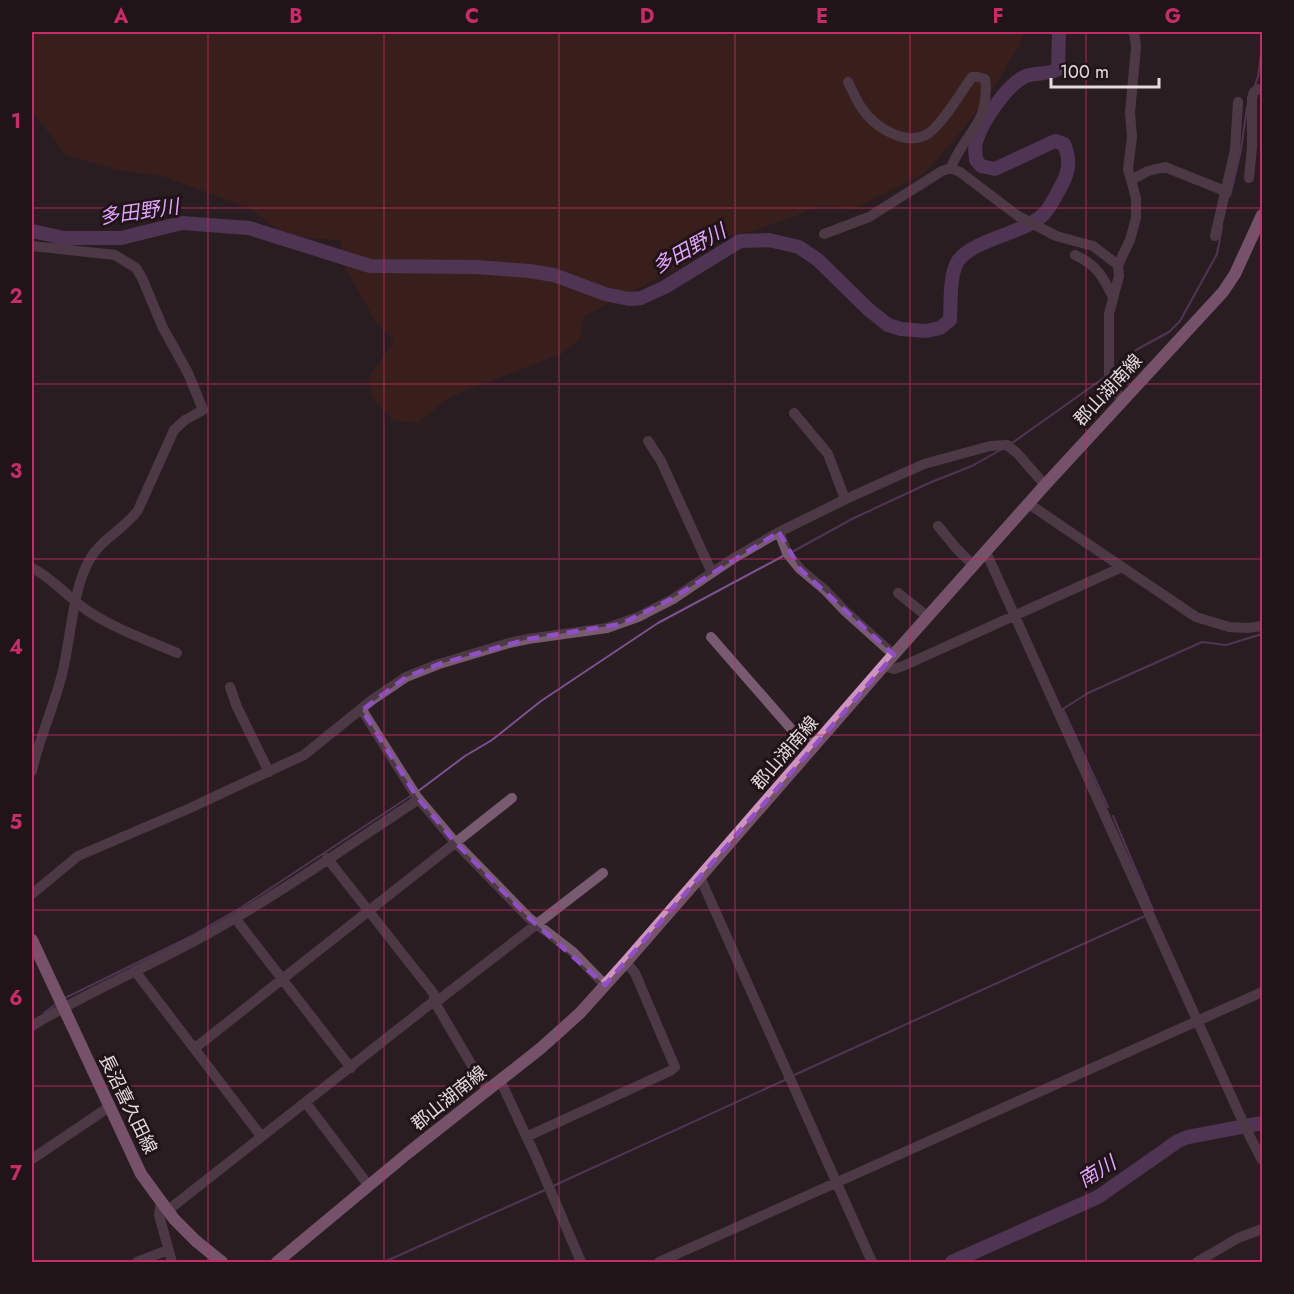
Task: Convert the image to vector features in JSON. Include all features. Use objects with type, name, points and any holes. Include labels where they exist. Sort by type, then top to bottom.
[{"type":"main road","name":"郡山湖南線","points":[[278,1263],[369,1186],[558,1034],[605,985],[1045,485],[1223,292],[1244,258],[1263,215]]},
{"type":"main road","name":"長沼喜久田線","points":[[32,940],[141,1174],[164,1207],[196,1241],[222,1263]]},
{"type":"street","points":[[1123,401],[1109,376],[1109,314],[1119,276],[1118,265],[1130,240],[1136,218],[1136,198],[1128,169],[1132,137],[1130,113],[1136,47],[1134,32]]},
{"type":"street","points":[[848,82],[861,107],[879,124],[896,135],[914,138],[931,131],[972,77],[978,76],[985,79],[987,88],[981,117],[959,149],[951,168]]},
{"type":"street","points":[[1249,178],[1252,147],[1252,98],[1258,89],[1263,90]]},
{"type":"street","points":[[1215,236],[1236,142],[1238,102]]},
{"type":"street","points":[[1131,180],[1148,171],[1166,167],[1226,191]]},
{"type":"street","points":[[824,234],[869,217],[942,171],[951,168],[960,172],[1018,216],[1056,236],[1093,246],[1118,265]]},
{"type":"street","points":[[32,246],[115,255],[136,268],[203,407],[203,410],[185,420],[174,430],[138,510],[130,521],[103,543],[89,560],[76,602],[57,694],[32,771]]},
{"type":"street","points":[[1075,255],[1104,277],[1113,297]]},
{"type":"street","points":[[794,413],[826,451],[845,500]]},
{"type":"street","points":[[648,441],[661,461],[712,573]]},
{"type":"street","points":[[32,894],[60,869],[84,853],[188,809],[313,749],[388,688],[406,677],[431,667],[528,639],[597,630],[621,624],[673,599],[779,532],[924,464],[990,446],[1007,445],[1045,485]]},
{"type":"street","points":[[1029,504],[1185,611],[1209,622],[1228,627],[1263,626]]},
{"type":"street","points":[[938,526],[974,566]]},
{"type":"street","points":[[779,532],[787,553],[800,569],[894,655]]},
{"type":"street","points":[[986,552],[1197,1021],[1263,1160]]},
{"type":"street","points":[[884,666],[891,669],[903,666],[1122,567]]},
{"type":"street","points":[[32,568],[41,572],[76,602],[102,620],[177,653]]},
{"type":"street","points":[[898,593],[928,617]]},
{"type":"street","points":[[711,637],[792,731],[803,734],[816,745]]},
{"type":"street","points":[[230,687],[237,707],[269,772]]},
{"type":"street","points":[[362,710],[419,799],[455,843],[536,924],[573,952],[605,985]]},
{"type":"street","points":[[195,1048],[512,798]]},
{"type":"street","points":[[32,1026],[62,1008],[235,918],[419,799]]},
{"type":"street","points":[[327,858],[434,994],[434,1001],[487,1091]]},
{"type":"street","points":[[172,1263],[159,1215],[164,1207],[306,1103],[434,1001],[440,999],[603,873]]},
{"type":"street","points":[[700,877],[872,1263]]},
{"type":"street","points":[[235,918],[351,1068]]},
{"type":"street","points":[[526,1137],[675,1067],[635,973],[626,962]]},
{"type":"street","points":[[135,971],[261,1136]]},
{"type":"street","points":[[659,1263],[1263,992]]},
{"type":"street","points":[[500,1080],[581,1263]]},
{"type":"street","points":[[306,1103],[369,1186]]},
{"type":"street","points":[[32,1159],[109,1107]]},
{"type":"street","points":[[1197,1263],[1238,1238],[1263,1229]]},
{"type":"street","points":[[137,1263],[168,1250]]},
{"type":"highlighted area","points":[[779,532],[800,569],[894,655],[605,985],[529,918],[455,842],[417,797],[362,710],[406,677],[439,664],[528,639],[621,624],[671,599]]},
{"type":"shaded area","points":[[32,32],[1024,32],[1019,46],[993,88],[964,128],[925,173],[853,209],[821,206],[753,231],[715,238],[684,265],[584,316],[579,340],[561,354],[461,392],[443,402],[418,423],[393,420],[372,397],[369,377],[394,341],[376,322],[343,264],[340,240],[288,237],[249,208],[162,176],[119,170],[66,155],[32,111]]},
{"type":"waterway","name":"多田野川","points":[[32,231],[64,238],[121,238],[182,223],[249,228],[370,266],[476,267],[529,271],[554,275],[605,294],[629,299],[641,298],[665,287],[740,241],[769,240],[799,247],[818,260],[868,309],[888,325],[901,329],[926,331],[940,328],[950,320],[952,282],[958,261],[974,248],[1034,222],[1043,215],[1065,177],[1068,167],[1066,150],[1064,144],[1055,141],[995,169],[981,166],[976,160],[975,149],[983,125],[1011,87],[1026,76],[1058,69],[1059,32]]},
{"type":"waterway","points":[[1255,85],[1262,47]]},
{"type":"waterway","points":[[1230,196],[1241,150],[1247,107]]},
{"type":"waterway","points":[[1112,372],[1136,350],[1169,332],[1180,321],[1217,254],[1222,227]]},
{"type":"waterway","points":[[1012,443],[1105,377]]},
{"type":"waterway","points":[[792,552],[852,519],[929,483],[972,466],[1002,449]]},
{"type":"waterway","points":[[417,792],[465,756],[492,740],[541,701],[658,623],[785,555]]},
{"type":"waterway","points":[[1262,559],[1262,569]]},
{"type":"waterway","points":[[1108,807],[1063,709],[1088,693],[1202,642],[1226,645],[1262,634]]},
{"type":"waterway","points":[[63,999],[190,937],[242,907],[412,795]]},
{"type":"waterway","points":[[1113,816],[1153,910]]},
{"type":"waterway","points":[[792,1076],[1145,916]]},
{"type":"waterway","points":[[44,1013],[56,1004]]},
{"type":"waterway","points":[[553,1186],[787,1079]]},
{"type":"waterway","name":"南川","points":[[952,1262],[1098,1197],[1178,1141],[1188,1137],[1262,1123]]},
{"type":"waterway","points":[[384,1262],[545,1190]]}]
